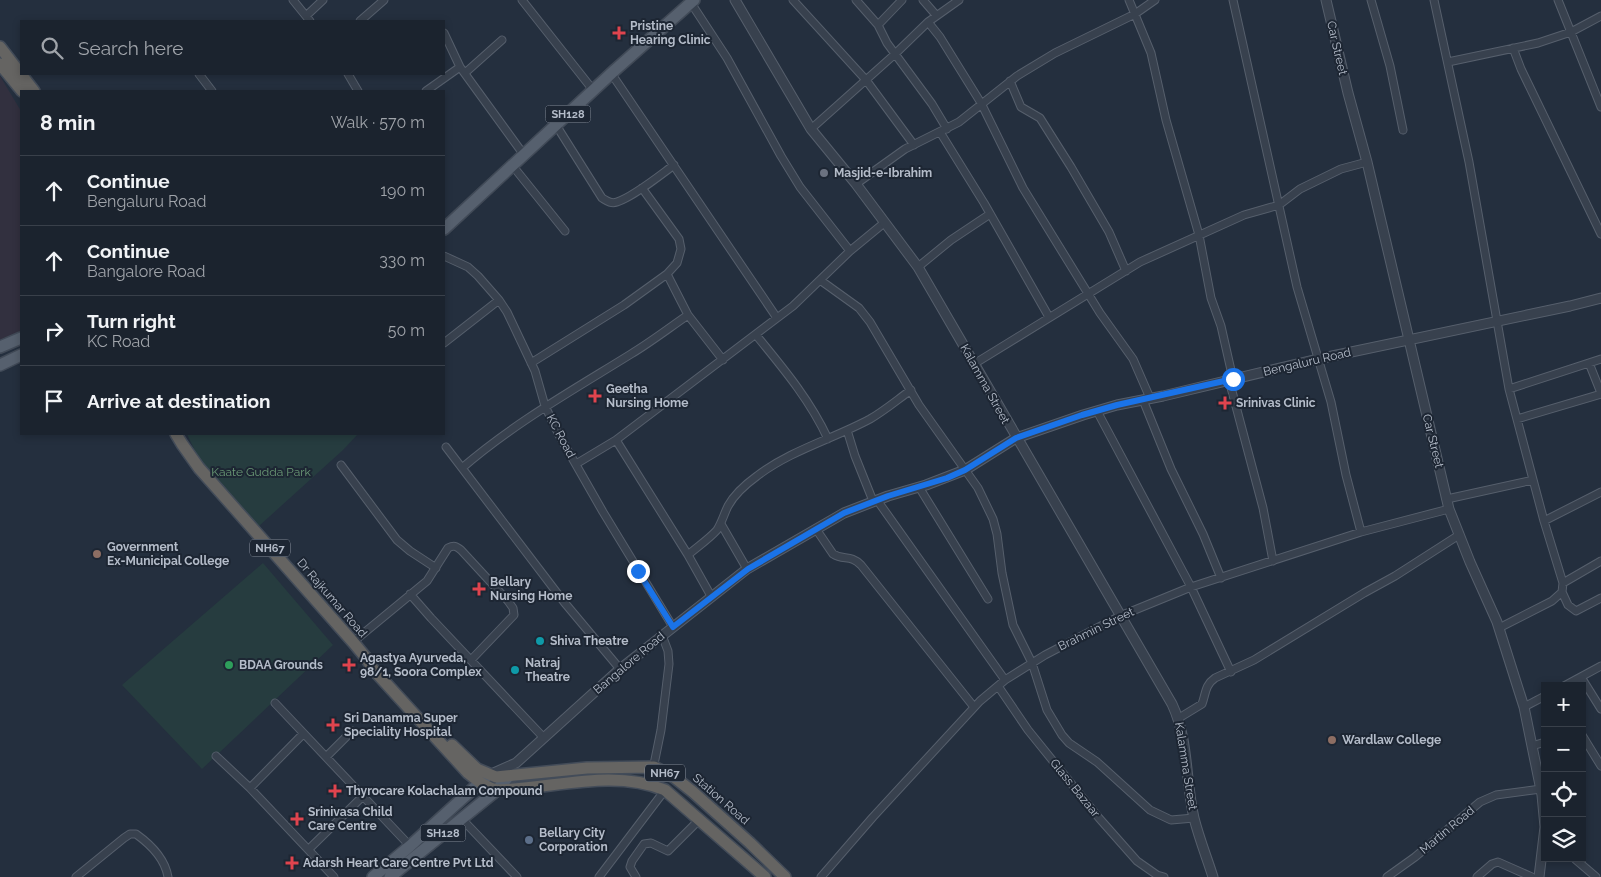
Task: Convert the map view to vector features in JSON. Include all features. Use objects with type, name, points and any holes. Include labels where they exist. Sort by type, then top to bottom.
[{"type":"highway","points":[[0,47],[20,73]]},
{"type":"highway","points":[[0,64],[21,90]]},
{"type":"highway","points":[[22,75],[33,90]]},
{"type":"highway","name":"Dr Rajkumar Road","points":[[177,435],[199,468],[368,659],[375,661],[484,779]]},
{"type":"highway","name":"Station Road","points":[[508,777],[587,768],[654,768],[674,777],[693,792],[785,877]]},
{"type":"highway","name":"NH67","points":[[508,777],[484,779],[487,787],[498,790],[572,782],[617,781],[650,784],[665,790],[765,877]]},
{"type":"main road","name":"SH128","points":[[445,228],[611,73],[693,1]]},
{"type":"main road","points":[[0,347],[20,338]]},
{"type":"main road","points":[[0,365],[20,356]]},
{"type":"main road","name":"SH128","points":[[390,877],[498,790],[508,777]]},
{"type":"main road","name":"SH128","points":[[373,877],[484,779]]},
{"type":"street","points":[[293,0],[308,19],[323,0]]},
{"type":"street","points":[[361,20],[384,0]]},
{"type":"street","points":[[522,0],[593,90]]},
{"type":"street","name":"Kalamma Street","points":[[734,0],[811,129],[856,184],[918,267],[1172,704],[1179,718],[1183,736],[1194,818],[1213,877]]},
{"type":"street","points":[[793,0],[866,80],[914,145]]},
{"type":"street","points":[[856,0],[878,24],[895,54],[932,104],[944,130],[1048,317]]},
{"type":"street","points":[[878,24],[902,0]]},
{"type":"street","points":[[923,0],[936,15]]},
{"type":"street","points":[[811,129],[936,15],[959,0]]},
{"type":"street","points":[[1129,0],[1151,53],[1166,120],[1200,235],[1211,298],[1223,335],[1231,379],[1263,508],[1273,561]]},
{"type":"street","points":[[856,184],[914,145],[960,122],[1010,81],[1055,53],[1135,14],[1155,0]]},
{"type":"street","points":[[1233,0],[1297,287],[1331,402],[1346,475],[1361,532]]},
{"type":"street","name":"Car Street","points":[[1326,0],[1367,162],[1449,509],[1499,628],[1524,707],[1541,789]]},
{"type":"street","points":[[1372,0],[1390,66],[1403,130]]},
{"type":"street","points":[[1434,0],[1470,162],[1510,389],[1544,521],[1563,583],[1562,592],[1568,605],[1576,611],[1601,598]]},
{"type":"street","points":[[1558,0],[1601,107]]},
{"type":"street","points":[[693,1],[727,58],[780,156],[800,187],[850,251]]},
{"type":"street","points":[[1448,62],[1538,43],[1571,32],[1601,16]]},
{"type":"street","points":[[928,22],[940,37],[981,103],[1023,188],[1100,313],[1133,359],[1171,469],[1203,534],[1221,578]]},
{"type":"street","points":[[445,35],[463,70],[524,155]]},
{"type":"street","points":[[428,90],[463,70],[502,40]]},
{"type":"street","points":[[1512,48],[1601,234]]},
{"type":"street","points":[[611,73],[777,318]]},
{"type":"street","points":[[200,75],[211,90]]},
{"type":"street","points":[[349,75],[357,90]]},
{"type":"street","points":[[1010,81],[1021,107],[1040,118],[1087,194],[1109,232],[1126,271]]},
{"type":"street","points":[[556,125],[602,198],[610,203],[617,202],[642,188],[674,165]]},
{"type":"street","points":[[974,364],[1140,262],[1244,215],[1279,204],[1321,177],[1367,162]]},
{"type":"street","points":[[512,165],[565,231]]},
{"type":"street","points":[[531,363],[624,305],[667,274],[677,262],[681,249],[679,240],[642,188]]},
{"type":"street","points":[[918,267],[951,240],[990,214]]},
{"type":"street","points":[[576,464],[616,440],[756,335],[793,306],[850,251],[884,223]]},
{"type":"street","name":"KC Road","points":[[445,256],[468,267],[499,300],[507,312],[535,371],[545,406],[559,435],[673,627]]},
{"type":"street","points":[[667,274],[688,315],[723,360]]},
{"type":"street","points":[[820,280],[859,308],[870,322],[911,390],[978,488],[993,520],[997,534],[1002,573],[1013,625],[1032,663],[1047,710],[1069,743],[1097,762],[1150,810],[1170,820],[1194,818]]},
{"type":"street","name":"Bengaluru Road","points":[[1016,438],[1097,411],[1318,358],[1601,298]]},
{"type":"street","points":[[445,342],[499,300]]},
{"type":"street","points":[[462,468],[482,451],[545,406],[632,354],[688,315]]},
{"type":"street","points":[[756,335],[792,378],[828,439]]},
{"type":"street","points":[[1510,389],[1601,359]]},
{"type":"street","points":[[1517,419],[1601,393],[1589,363]]},
{"type":"street","points":[[688,555],[715,532],[721,524],[728,505],[737,492],[756,477],[775,463],[872,418],[911,390]]},
{"type":"street","points":[[1097,411],[1191,587],[1231,672]]},
{"type":"street","points":[[847,430],[855,456],[875,500],[1005,680]]},
{"type":"street","name":"Bangalore Road","points":[[484,779],[516,763],[620,669],[711,596],[748,569],[844,513],[875,500],[919,487],[965,470],[1016,438]]},
{"type":"street","points":[[616,440],[688,555],[711,596]]},
{"type":"street","points":[[446,447],[564,602],[620,669]]},
{"type":"street","points":[[341,465],[397,540],[436,568]]},
{"type":"street","points":[[1447,499],[1533,480]]},
{"type":"street","points":[[919,487],[988,599]]},
{"type":"street","points":[[1544,521],[1601,492]]},
{"type":"street","name":"Brahmin Street","points":[[820,877],[873,816],[974,707],[1005,680],[1032,663],[1120,616],[1191,587],[1361,532],[1449,509]]},
{"type":"street","points":[[721,524],[748,569]]},
{"type":"street","points":[[816,529],[833,554],[855,559],[861,565],[974,707]]},
{"type":"street","points":[[1179,718],[1202,704],[1206,688],[1210,682],[1254,660],[1364,593],[1384,583],[1460,535]]},
{"type":"street","points":[[353,642],[426,581],[448,548],[457,546],[513,608],[514,615],[470,660]]},
{"type":"street","points":[[1563,583],[1601,561]]},
{"type":"street","points":[[1499,628],[1552,601],[1562,592]]},
{"type":"street","points":[[410,594],[544,738]]},
{"type":"street","points":[[650,784],[666,693],[669,664],[668,651],[662,635]]},
{"type":"street","points":[[1572,682],[1601,666]]},
{"type":"street","points":[[1581,677],[1601,709]]},
{"type":"street","name":"Glass Bazaar","points":[[998,686],[1028,730],[1099,818],[1138,861],[1157,875],[1164,877]]},
{"type":"street","points":[[1524,707],[1541,698]]},
{"type":"street","points":[[275,703],[410,846]]},
{"type":"street","points":[[326,757],[352,731]]},
{"type":"street","points":[[250,788],[303,734]]},
{"type":"street","points":[[1586,742],[1601,766]]},
{"type":"street","points":[[1532,746],[1541,743]]},
{"type":"street","points":[[216,756],[250,788],[334,877]]},
{"type":"street","name":"Bangalore Road","points":[[508,777],[516,763]]},
{"type":"street","name":"Martin Road","points":[[1387,877],[1415,857],[1480,802],[1496,795],[1541,789]]},
{"type":"street","points":[[599,877],[665,790]]},
{"type":"street","points":[[309,849],[362,797]]},
{"type":"street","name":"Car Street","points":[[1539,877],[1545,827],[1544,817]]},
{"type":"street","points":[[461,818],[517,877]]},
{"type":"street","points":[[636,877],[630,866],[644,844],[652,843],[668,851],[700,819]]},
{"type":"street","points":[[76,877],[124,838],[130,834],[136,834],[163,861],[167,868],[168,877]]},
{"type":"street","points":[[1477,877],[1492,864],[1498,862],[1532,877]]},
{"type":"street","points":[[1578,862],[1596,877]]},
{"type":"shaded area","points":[[0,76],[20,109],[20,331],[0,340]]},
{"type":"green space","name":"Kaate Gudda Park","points":[[187,435],[357,435],[259,526],[202,466]]},
{"type":"green space","name":"BDAA Grounds","points":[[263,563],[333,645],[202,769],[122,685]]},
{"type":"place","name":"Pristine Hearing Clinic","points":[[619,33]]},
{"type":"place","name":"Masjid-e-Ibrahim","points":[[824,173]]},
{"type":"place","name":"Geetha Nursing Home","points":[[595,396]]},
{"type":"place","name":"Srinivas Clinic","points":[[1225,403]]},
{"type":"place","name":"Government Ex-Municipal College","points":[[97,554]]},
{"type":"place","name":"Bellary Nursing Home","points":[[479,589]]},
{"type":"place","name":"Shiva Theatre","points":[[540,641]]},
{"type":"place","name":"BDAA Grounds","points":[[229,665]]},
{"type":"place","name":"Agastya Ayurveda, 98/1, Soora Complex","points":[[349,665]]},
{"type":"place","name":"Natraj Theatre","points":[[515,670]]},
{"type":"place","name":"Sri Danamma Super Speciality Hospital","points":[[333,725]]},
{"type":"place","name":"Wardlaw College","points":[[1332,740]]},
{"type":"place","name":"Thyrocare Kolachalam Compound","points":[[335,791]]},
{"type":"place","name":"Srinivasa Child Care Centre","points":[[297,819]]},
{"type":"place","name":"Bellary City Corporation","points":[[529,840]]},
{"type":"place","name":"Adarsh Heart Care Centre Pvt Ltd","points":[[292,863]]},
{"type":"route","points":[[638,571],[673,627],[748,569],[844,513],[888,496],[947,478],[965,470],[1016,438],[1082,415],[1117,405],[1233,379]]}]
